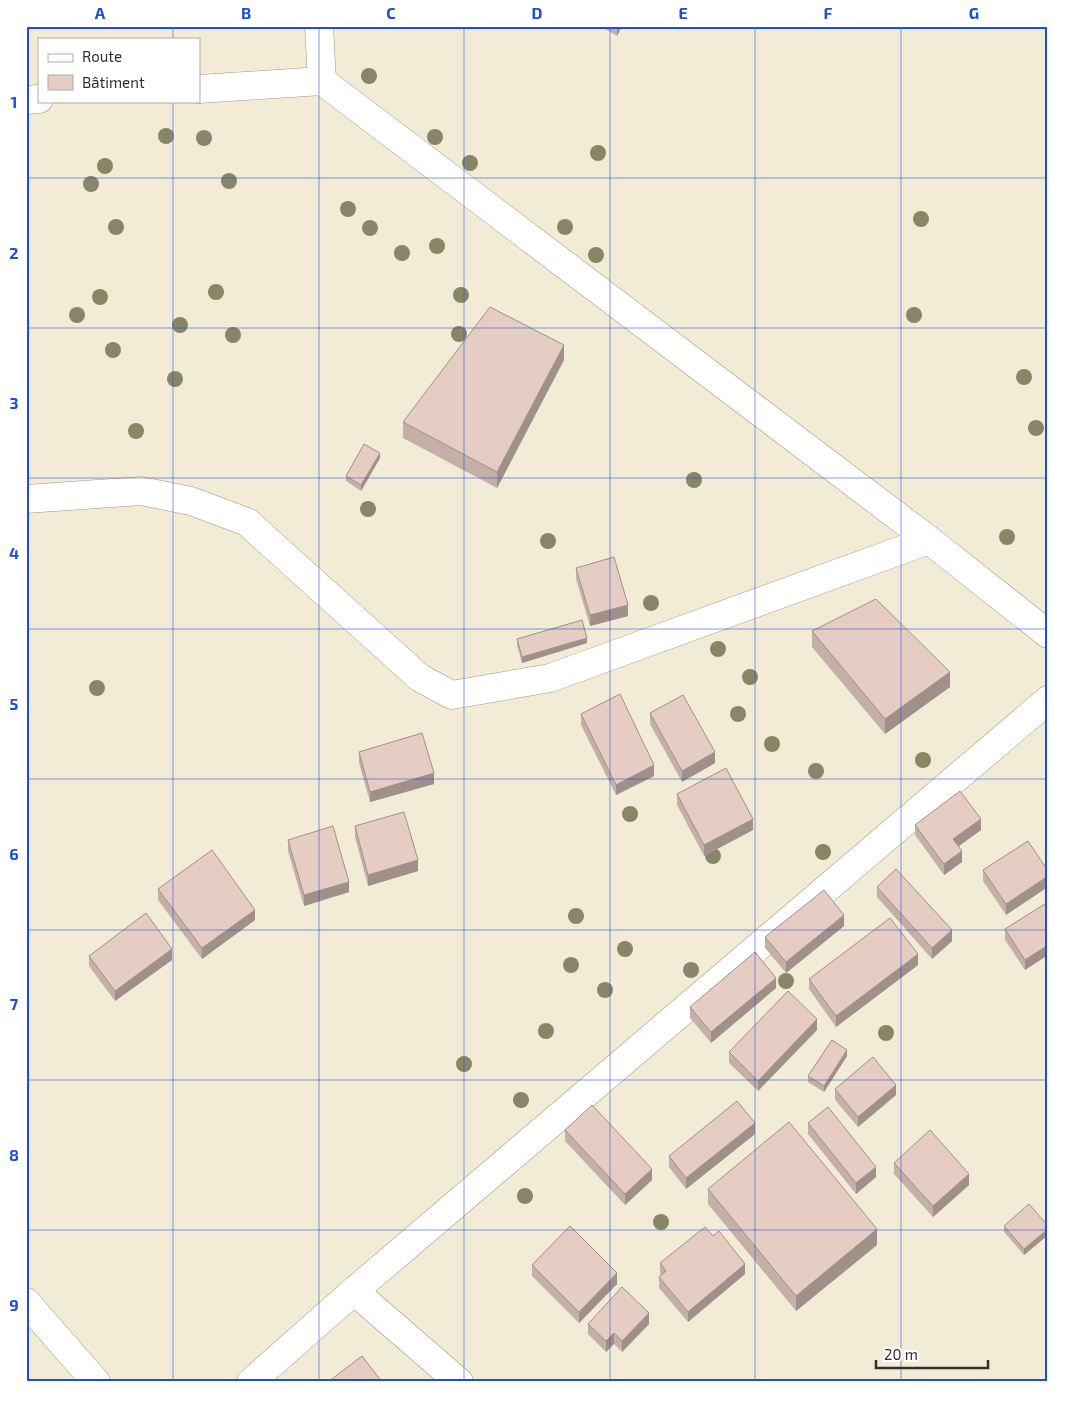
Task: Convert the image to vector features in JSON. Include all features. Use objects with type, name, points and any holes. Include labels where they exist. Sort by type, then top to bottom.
[{"type":"street","points":[[319,26],[322,81]]},
{"type":"street","points":[[200,90],[322,81],[929,540],[1048,634]]},
{"type":"street","points":[[26,499],[141,491],[191,501],[247,522],[420,678],[452,695],[550,678],[929,540]]},
{"type":"street","points":[[251,1382],[1048,700]]},
{"type":"street","points":[[354,1292],[459,1382]]},
{"type":"street","points":[[26,1302],[96,1382]]},
{"type":"building","points":[[490,307],[564,345],[497,472],[403,422]]},
{"type":"building","points":[[364,444],[380,453],[361,485],[346,476]]},
{"type":"building","points":[[614,557],[628,605],[590,615],[576,568]]},
{"type":"building","points":[[876,599],[950,672],[885,719],[812,631]]},
{"type":"building","points":[[582,620],[587,638],[522,657],[517,639]]},
{"type":"building","points":[[620,694],[654,765],[616,785],[581,714]]},
{"type":"building","points":[[683,695],[715,752],[682,771],[650,713]]},
{"type":"building","points":[[422,733],[434,773],[370,792],[359,752]]},
{"type":"building","points":[[726,768],[753,819],[704,845],[677,794]]},
{"type":"building","points":[[960,791],[981,819],[953,839],[962,851],[944,864],[915,825]]},
{"type":"building","points":[[404,812],[418,860],[368,875],[355,826]]},
{"type":"building","points":[[333,826],[349,882],[304,895],[288,840]]},
{"type":"building","points":[[1028,841],[1048,871],[1048,876],[1006,904],[983,870]]},
{"type":"building","points":[[212,850],[255,910],[202,948],[158,889]]},
{"type":"building","points":[[896,869],[952,930],[932,948],[877,887]]},
{"type":"building","points":[[824,890],[844,915],[786,962],[765,937]]},
{"type":"building","points":[[1048,902],[1048,945],[1025,960],[1005,929]]},
{"type":"building","points":[[146,913],[172,949],[115,991],[89,956]]},
{"type":"building","points":[[890,918],[918,954],[836,1016],[809,979]]},
{"type":"building","points":[[755,952],[776,978],[711,1032],[690,1007]]},
{"type":"building","points":[[788,991],[817,1019],[758,1081],[729,1052]]},
{"type":"building","points":[[832,1040],[847,1050],[824,1086],[808,1076]]},
{"type":"building","points":[[873,1057],[896,1085],[858,1117],[835,1089]]},
{"type":"building","points":[[737,1101],[755,1123],[686,1178],[669,1156]]},
{"type":"building","points":[[592,1105],[652,1169],[625,1194],[565,1130]]},
{"type":"building","points":[[828,1107],[876,1167],[856,1183],[808,1123]]},
{"type":"building","points":[[789,1122],[877,1229],[796,1296],[708,1189]]},
{"type":"building","points":[[930,1130],[969,1174],[933,1206],[894,1163]]},
{"type":"building","points":[[1029,1204],[1048,1226],[1048,1229],[1024,1249],[1004,1226]]},
{"type":"building","points":[[570,1226],[617,1273],[579,1312],[532,1265]]},
{"type":"building","points":[[705,1227],[713,1236],[719,1231],[745,1264],[688,1312],[659,1277],[666,1271],[660,1263]]},
{"type":"building","points":[[622,1287],[649,1313],[622,1341],[614,1333],[606,1341],[588,1324]]},
{"type":"building","points":[[362,1356],[382,1382],[328,1382]]}]
